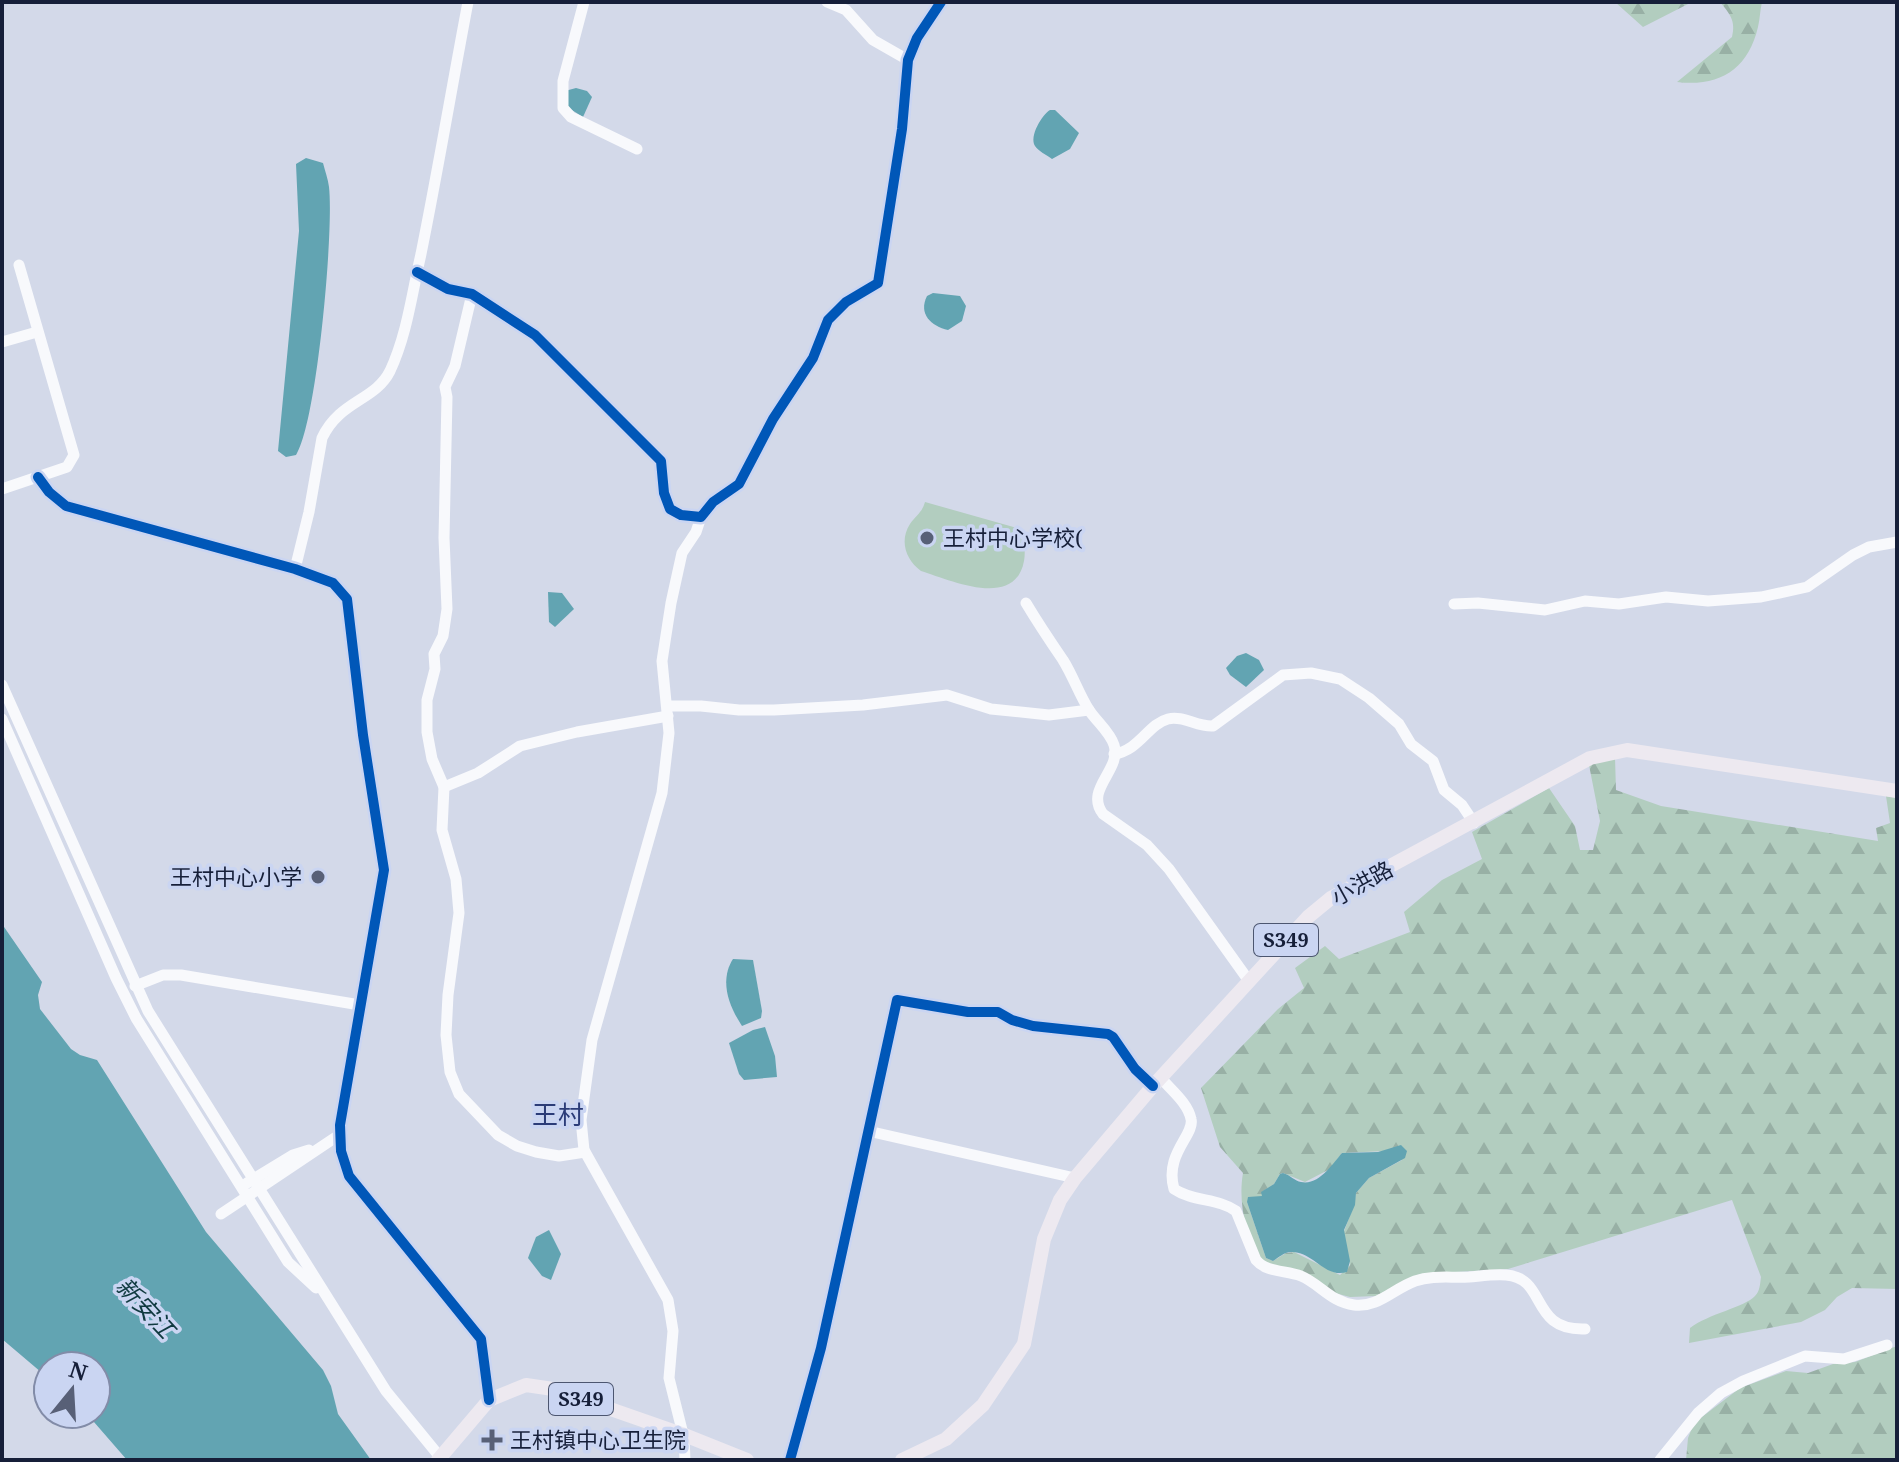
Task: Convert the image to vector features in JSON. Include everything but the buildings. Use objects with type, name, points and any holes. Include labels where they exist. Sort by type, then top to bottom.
[{"type":"main road","name":"小洪路","points":[[902,1460],[946,1439],[983,1405],[1024,1344],[1044,1239],[1060,1200],[1075,1178],[1249,981],[1308,917],[1331,898],[1590,758],[1627,750],[1897,791]]},
{"type":"main road","name":"S349","points":[[439,1459],[489,1400],[526,1385],[553,1389],[747,1460]]},
{"type":"street","points":[[295,569],[322,438],[341,411],[376,388],[389,373],[405,328],[468,2]]},
{"type":"street","points":[[584,2],[563,81],[563,108],[571,117],[637,149]]},
{"type":"street","points":[[827,2],[846,10],[873,40],[908,60]]},
{"type":"street","points":[[685,1460],[669,1378],[673,1331],[668,1300],[585,1152],[580,1128],[589,1056],[662,793],[667,760],[668,711],[662,661],[682,553],[696,532],[701,517],[713,502],[739,484],[773,419],[813,358],[828,320],[846,302],[878,283],[902,129],[908,60],[917,38],[941,2]]},
{"type":"street","points":[[2,489],[70,465],[74,455],[19,265]]},
{"type":"street","points":[[417,272],[448,289],[472,294],[535,335],[661,461],[664,493],[670,509],[681,515],[701,517]]},
{"type":"street","points":[[472,294],[455,366],[445,387],[447,609],[443,636],[434,654],[435,669],[427,700],[427,732],[432,759],[444,787],[442,830],[456,879],[459,913],[448,995],[446,1035],[450,1072],[459,1094],[498,1135],[536,1152],[559,1156],[585,1152]]},
{"type":"street","points":[[2,342],[37,332]]},
{"type":"street","points":[[38,477],[49,492],[66,506],[295,569],[333,583],[347,599],[361,720],[384,862],[340,1125],[341,1136],[349,1176],[481,1339],[483,1373],[489,1400]]},
{"type":"street","points":[[1454,604],[1478,603],[1545,610],[1585,601],[1619,604],[1666,597],[1708,601],[1761,597],[1807,587],[1861,551],[1897,542]]},
{"type":"street","points":[[1026,603],[1049,643],[1063,660],[1089,710],[1114,744],[1114,754],[1097,794],[1101,811],[1147,845],[1169,869],[1249,981]]},
{"type":"street","points":[[1114,754],[1133,748],[1166,719],[1177,718],[1205,726],[1216,724],[1283,675],[1326,675],[1350,685],[1399,724],[1411,744],[1433,761],[1444,790],[1462,805],[1474,823]]},
{"type":"street","points":[[2,685],[135,986],[158,1028],[392,1399],[439,1459]]},
{"type":"street","points":[[444,787],[478,773],[520,746],[701,706],[774,710],[863,705],[947,695],[991,709],[1049,715],[1089,710]]},
{"type":"street","points":[[2,719],[127,1001],[288,1262],[329,1299]]},
{"type":"street","points":[[135,986],[163,975],[181,975],[360,1005]]},
{"type":"street","points":[[790,1460],[817,1362],[897,1000],[968,1012],[998,1012],[1033,1026],[1113,1037],[1135,1069],[1185,1105],[1192,1121],[1189,1133],[1173,1159],[1174,1189],[1187,1197],[1236,1211],[1261,1266],[1299,1276],[1332,1298],[1354,1305],[1375,1303],[1405,1285],[1428,1277],[1510,1275],[1528,1283],[1552,1322],[1585,1329]]},
{"type":"street","points":[[868,1131],[1075,1178]]},
{"type":"street","points":[[241,1187],[293,1155],[341,1136]]},
{"type":"street","points":[[221,1214],[341,1136]]},
{"type":"street","points":[[1660,1460],[1698,1413],[1721,1393],[1743,1381],[1805,1356],[1844,1359],[1887,1345]]},
{"type":"green space","points":[[1615,2],[1692,2],[1643,27]]},
{"type":"green space","points":[[1720,2],[1762,2],[1758,27],[1747,54],[1739,65],[1718,78],[1706,82],[1677,82],[1732,37],[1731,18]]},
{"type":"green space","points":[[925,502],[1017,528],[1025,553],[1018,576],[1008,584],[980,588],[921,571],[908,556],[905,537]]},
{"type":"green space","points":[[1615,757],[1616,790],[1661,806],[1878,841],[1876,828],[1890,823],[1886,796],[1897,798],[1897,1289],[1852,1288],[1837,1297],[1825,1310],[1801,1322],[1689,1343],[1690,1328],[1750,1300],[1759,1290],[1761,1277],[1732,1200],[1508,1269],[1420,1274],[1376,1296],[1350,1297],[1331,1292],[1262,1261],[1256,1251],[1244,1218],[1241,1195],[1243,1173],[1220,1147],[1201,1088],[1278,1009],[1304,988],[1295,968],[1325,946],[1339,959],[1410,932],[1404,912],[1442,880],[1482,859],[1472,832],[1549,788],[1575,826],[1580,850],[1593,850],[1600,821],[1589,765]],"holes":[[[1386,1151],[1402,1160],[1369,1178],[1356,1193],[1343,1234],[1350,1265],[1340,1275],[1294,1252],[1273,1261],[1266,1258],[1247,1202],[1263,1196],[1262,1192],[1274,1184],[1280,1174],[1305,1182],[1330,1169],[1342,1153]]]},
{"type":"green space","points":[[1897,1346],[1897,1460],[1686,1460],[1688,1438],[1694,1423],[1740,1388],[1786,1371],[1808,1373],[1833,1364],[1855,1362]]},
{"type":"water","points":[[576,88],[587,91],[592,97],[583,117],[567,107],[565,91]]},
{"type":"water","points":[[1050,110],[1055,110],[1079,133],[1070,149],[1052,159],[1038,150],[1034,142],[1037,126]]},
{"type":"water","points":[[306,158],[323,163],[329,184],[329,243],[311,406],[296,455],[286,457],[278,451],[299,231],[296,164]]},
{"type":"water","points":[[933,293],[960,296],[966,306],[962,321],[948,330],[936,326],[925,314],[924,308],[927,296]]},
{"type":"water","points":[[548,592],[562,593],[574,609],[555,627],[549,622]]},
{"type":"water","points":[[1246,653],[1259,660],[1264,670],[1246,687],[1226,668],[1237,656]]},
{"type":"water","name":"新安江","points":[[2,924],[42,982],[38,995],[40,1009],[71,1049],[97,1060],[206,1232],[323,1370],[331,1386],[338,1414],[371,1460],[127,1460],[101,1430],[112,1430],[112,1350],[32,1350],[32,1364],[2,1339]]},
{"type":"water","points":[[733,959],[753,960],[762,1011],[761,1018],[742,1026],[727,993],[727,976]]},
{"type":"water","points":[[765,1027],[775,1056],[777,1077],[744,1080],[729,1043]]},
{"type":"water","points":[[1401,1145],[1407,1151],[1405,1158],[1369,1178],[1356,1193],[1355,1205],[1344,1230],[1350,1261],[1347,1272],[1332,1272],[1299,1253],[1286,1253],[1273,1261],[1266,1258],[1248,1197],[1262,1196],[1261,1192],[1274,1184],[1280,1174],[1299,1181],[1314,1181],[1342,1153],[1378,1152]]},
{"type":"water","points":[[549,1230],[561,1254],[551,1280],[542,1276],[528,1258],[536,1237]]},
{"type":"cycle path","points":[[417,272],[448,289],[472,294],[535,335],[661,461],[664,493],[670,509],[681,515],[701,517],[713,502],[739,484],[773,419],[813,358],[828,320],[846,302],[878,283],[902,129],[908,60],[917,38],[941,2]]},
{"type":"cycle path","points":[[38,477],[49,492],[66,506],[295,569],[333,583],[347,599],[363,735],[384,870],[340,1125],[341,1151],[349,1176],[481,1339],[489,1400]]},
{"type":"cycle path","points":[[790,1460],[821,1348],[897,1000],[968,1012],[998,1012],[1033,1026],[1108,1034],[1135,1069],[1153,1086]]},
{"type":"place","name":"王村中心学校(","points":[[927,538]]},
{"type":"place","name":"王村中心小学","points":[[318,877]]},
{"type":"place","name":"王村镇中心卫生院","points":[[492,1440]]},
{"type":"district","name":"王村","points":[[558,1115]]}]
